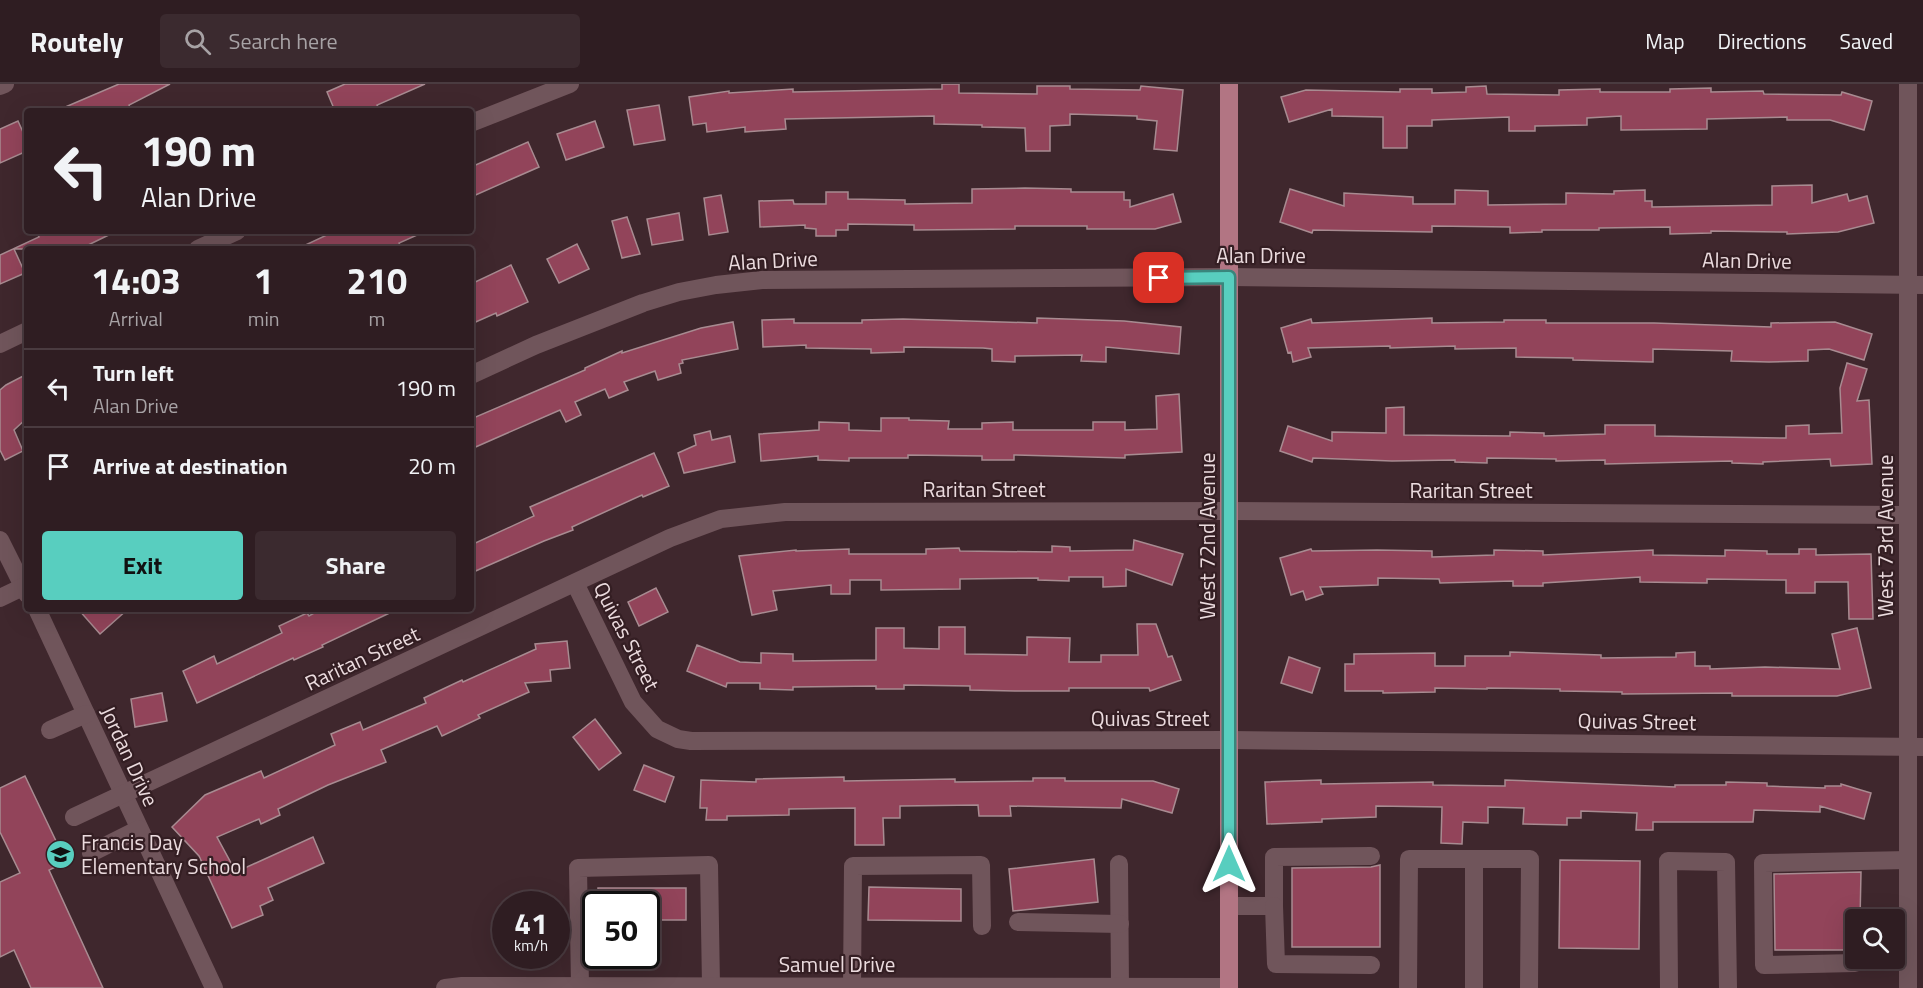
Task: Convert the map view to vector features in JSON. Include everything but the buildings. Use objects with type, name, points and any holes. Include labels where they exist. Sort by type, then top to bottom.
[{"type":"main road","name":"West 72nd Avenue","points":[[1229,84],[1229,987]]},
{"type":"street","points":[[0,86],[5,84]]},
{"type":"street","points":[[474,122],[570,84]]},
{"type":"street","name":"West 73rd Avenue","points":[[1908,84],[1916,285],[1907,515],[1915,747],[1907,860],[1915,883],[1915,949],[1908,988]]},
{"type":"street","points":[[204,246],[230,234]]},
{"type":"street","name":"Alan Drive","points":[[474,374],[536,345],[643,303],[679,292],[762,280],[1229,277],[1916,285]]},
{"type":"street","points":[[0,344],[24,332]]},
{"type":"street","name":"Raritan Street","points":[[74,817],[670,538],[721,519],[785,512],[1229,511],[1907,515]]},
{"type":"street","points":[[0,540],[24,587]]},
{"type":"street","name":"Quivas Street","points":[[575,583],[633,702],[657,729],[678,739],[691,741],[1229,740],[1915,747]]},
{"type":"street","points":[[0,598],[24,589]]},
{"type":"street","name":"Jordan Drive","points":[[38,612],[214,988]]},
{"type":"street","points":[[50,730],[86,714]]},
{"type":"street","points":[[91,853],[139,829]]},
{"type":"street","points":[[1371,856],[1274,857],[1276,964],[1371,965]]},
{"type":"street","points":[[1408,988],[1409,859],[1530,859],[1529,988]]},
{"type":"street","points":[[1473,859],[1474,988]]},
{"type":"street","points":[[1845,963],[1764,965],[1763,863],[1907,860]]},
{"type":"street","points":[[1669,988],[1668,861],[1726,862],[1728,988]]},
{"type":"street","points":[[1119,864],[1120,987]]},
{"type":"street","points":[[852,986],[853,866],[981,865],[982,926]]},
{"type":"street","points":[[580,986],[578,867],[709,866],[711,986]]},
{"type":"street","points":[[1229,906],[1274,906]]},
{"type":"street","points":[[1018,922],[1120,924]]},
{"type":"street","name":"Samuel Drive","points":[[445,988],[580,986],[1229,987]]},
{"type":"place","name":"Francis Day Elementary School","points":[[60,854]]},
{"type":"route","points":[[1159,278],[1229,277],[1229,864]]}]
